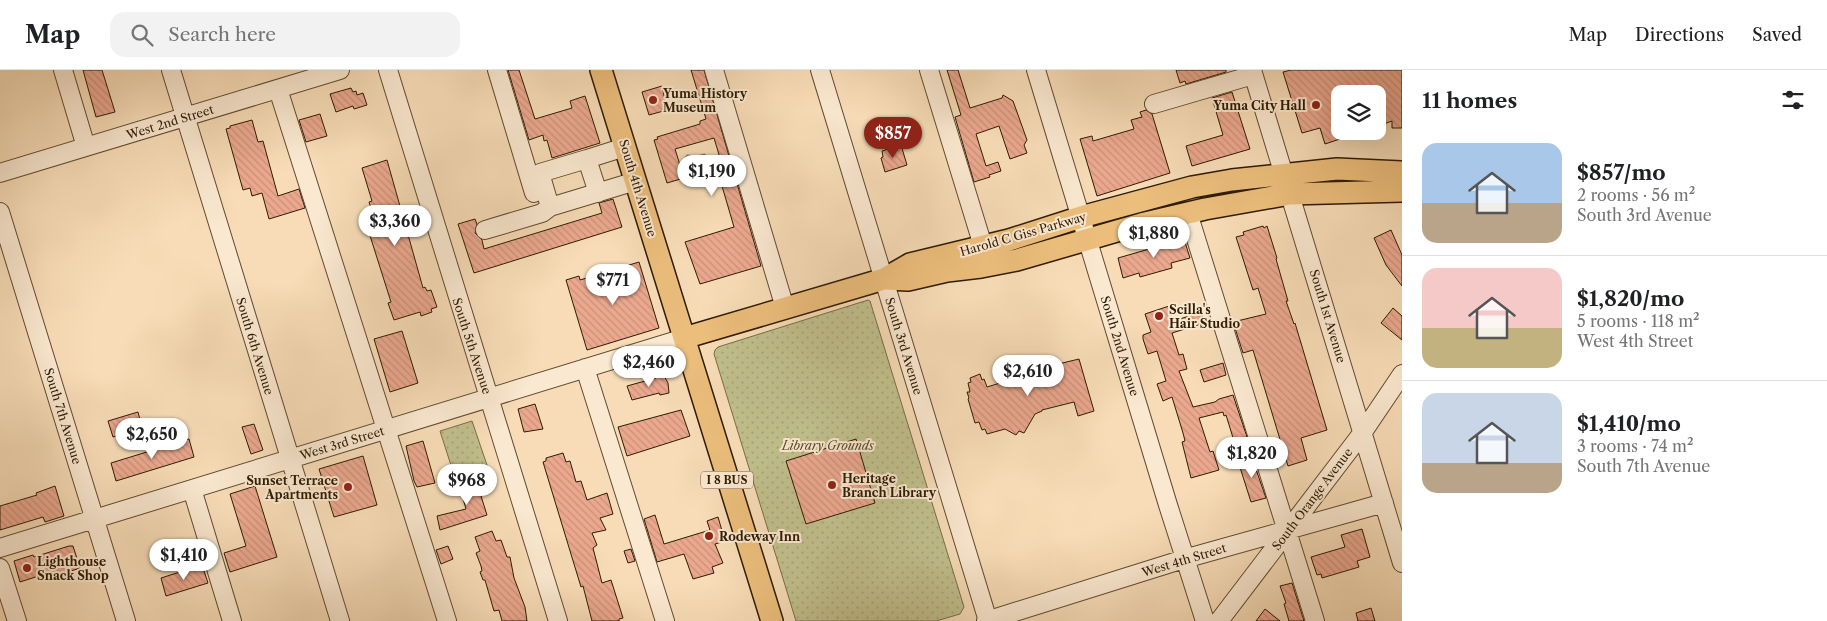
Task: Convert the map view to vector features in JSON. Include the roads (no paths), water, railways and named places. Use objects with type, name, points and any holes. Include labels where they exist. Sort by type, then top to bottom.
[{"type":"main road","name":"South 4th Avenue","points":[[602,70],[772,621]]},
{"type":"main road","name":"Harold C Giss Parkway","points":[[884,279],[908,280],[948,271],[1017,260],[1087,239],[1188,213],[1337,169],[1402,172]]},
{"type":"main road","name":"Harold C Giss Parkway","points":[[684,338],[884,279],[910,264],[983,246],[1192,187],[1232,180],[1402,191]]},
{"type":"street","points":[[62,70],[86,147]]},
{"type":"street","name":"South 6th Avenue","points":[[171,70],[340,621]]},
{"type":"street","name":"West 2nd Street","points":[[0,173],[340,70]]},
{"type":"street","name":"South 5th Avenue","points":[[388,70],[558,621]]},
{"type":"street","points":[[497,70],[534,194]]},
{"type":"street","points":[[714,70],[785,308]]},
{"type":"street","name":"South 3rd Avenue","points":[[820,70],[988,621]]},
{"type":"street","points":[[929,70],[983,246]]},
{"type":"street","name":"South 2nd Avenue","points":[[1036,70],[1184,559],[1205,621]]},
{"type":"street","points":[[1154,104],[1252,72]]},
{"type":"street","name":"South 1st Avenue","points":[[1252,72],[1402,562]]},
{"type":"street","points":[[278,89],[447,621]]},
{"type":"street","points":[[540,173],[625,146]]},
{"type":"street","points":[[532,149],[550,207]]},
{"type":"street","points":[[587,158],[598,193]]},
{"type":"street","points":[[485,230],[542,213],[550,207],[636,181]]},
{"type":"street","name":"South 7th Avenue","points":[[0,212],[126,621]]},
{"type":"street","points":[[1188,213],[1315,621]]},
{"type":"street","name":"West 3rd Street","points":[[0,548],[684,338]]},
{"type":"street","points":[[585,368],[665,621]]},
{"type":"street","name":"South Orange Avenue","points":[[1219,621],[1363,432],[1402,374]]},
{"type":"street","points":[[192,489],[232,621]]},
{"type":"street","name":"West 4th Street","points":[[988,621],[1184,559],[1384,503]]},
{"type":"street","points":[[0,568],[17,621]]},
{"type":"place","name":"Yuma History Museum","points":[[653,100]]},
{"type":"place","name":"Yuma City Hall","points":[[1316,105]]},
{"type":"place","name":"Scilla's Hair Studio","points":[[1159,316]]},
{"type":"place","name":"Heritage Branch Library","points":[[832,485]]},
{"type":"place","name":"Sunset Terrace Apartments","points":[[348,487]]},
{"type":"place","name":"Rodeway Inn","points":[[709,536]]},
{"type":"place","name":"Lighthouse Snack Shop","points":[[27,568]]},
{"type":"park label","name":"Library Grounds","points":[[828,445]]}]
